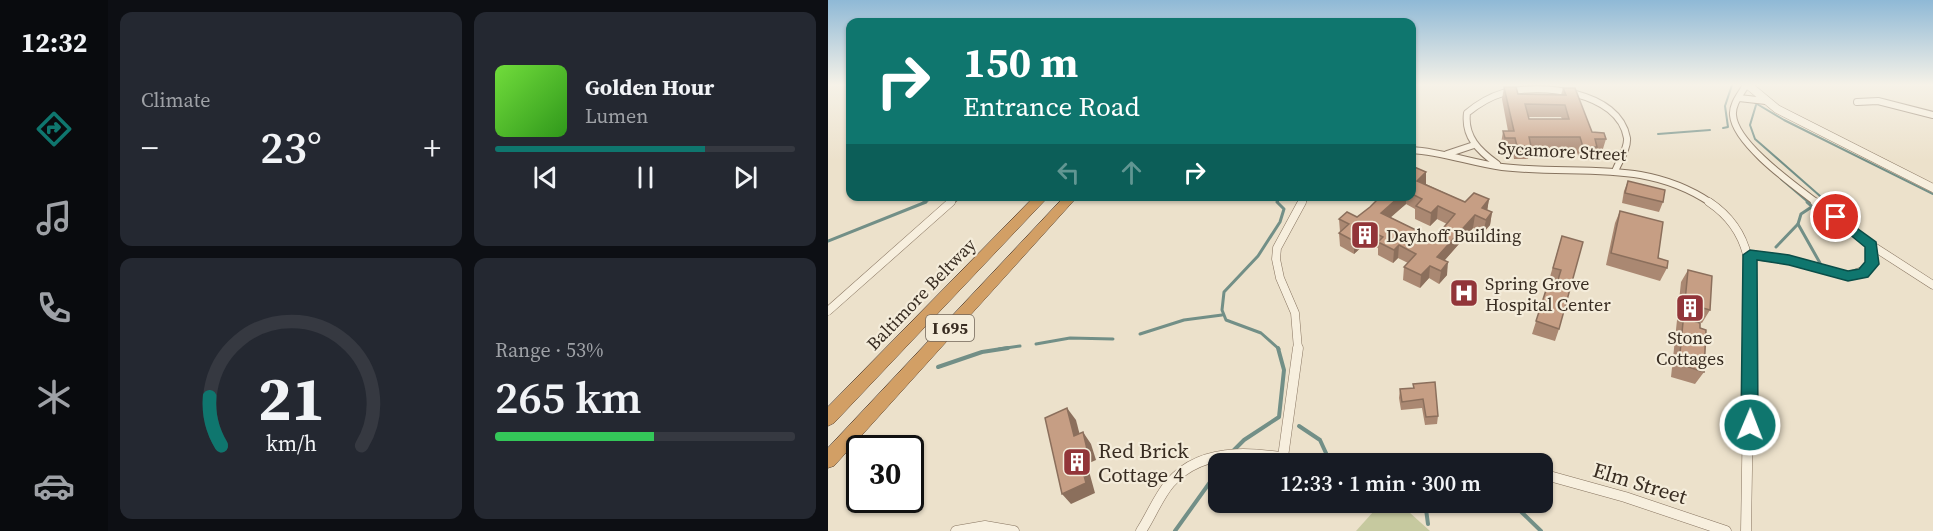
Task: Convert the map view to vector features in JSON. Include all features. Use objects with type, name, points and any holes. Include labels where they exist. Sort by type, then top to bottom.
[{"type":"highway","name":"Baltimore Beltway","points":[[828,418],[1038,201]]},
{"type":"highway","name":"I 695","points":[[828,460],[1067,201]]},
{"type":"street","points":[[1470,110],[1465,120],[1468,134],[1474,145],[1501,167]]},
{"type":"street","points":[[1606,110],[1616,116],[1627,136],[1616,169]]},
{"type":"street","points":[[1733,110],[1732,117],[1746,143],[1871,245],[1933,285]]},
{"type":"street","points":[[1780,110],[1933,188]]},
{"type":"street","points":[[1912,110],[1933,115]]},
{"type":"street","points":[[1447,154],[1474,145]]},
{"type":"street","name":"Sycamore Street","points":[[1416,150],[1447,154],[1501,167],[1616,169],[1659,177],[1700,196],[1736,225],[1748,245],[1750,255]]},
{"type":"street","points":[[828,311],[951,201]]},
{"type":"street","points":[[1284,453],[1297,364],[1297,320],[1280,282],[1275,258],[1276,248],[1302,201]]},
{"type":"street","points":[[1746,531],[1750,393],[1750,255],[1789,260],[1836,273],[1856,275],[1868,269],[1872,264],[1871,245]]},
{"type":"street","points":[[1141,531],[1163,494],[1179,474],[1208,459]]},
{"type":"street","name":"Elm Street","points":[[1553,477],[1625,497],[1726,531]]},
{"type":"street","points":[[956,531],[984,526],[1002,526],[1014,531]]},
{"type":"green space","points":[[1372,513],[1410,513],[1430,531],[1356,531]]},
{"type":"building","points":[[1509,110],[1527,110],[1529,119],[1569,119],[1566,110],[1583,110],[1592,132],[1604,133],[1606,139],[1595,139],[1597,147],[1583,147],[1580,137],[1529,137],[1531,146],[1517,146],[1515,138],[1505,138],[1503,131],[1514,131]]},
{"type":"building","points":[[1416,168],[1426,172],[1417,181],[1465,202],[1474,193],[1489,199],[1482,208],[1492,212],[1486,220],[1475,215],[1437,257],[1448,262],[1441,271],[1430,266],[1421,275],[1404,267],[1416,254],[1399,245],[1394,250],[1378,242],[1383,237],[1366,229],[1354,241],[1339,233],[1349,224],[1339,219],[1347,212],[1357,217],[1376,201],[1394,201],[1381,213],[1418,231],[1413,236],[1427,243],[1432,237],[1434,239],[1455,214],[1438,206],[1431,213],[1416,206],[1422,199],[1416,196]]},
{"type":"building","points":[[1628,181],[1665,190],[1663,202],[1625,193]]},
{"type":"building","points":[[1620,211],[1663,222],[1658,258],[1668,261],[1667,268],[1611,253]]},
{"type":"building","points":[[1562,236],[1583,242],[1559,329],[1536,321],[1548,284],[1556,286],[1561,270],[1553,268]]},
{"type":"building","points":[[1688,270],[1712,276],[1710,310],[1692,305],[1690,320],[1700,323],[1700,328],[1706,330],[1704,372],[1679,364]]},
{"type":"building","points":[[1435,382],[1438,416],[1426,417],[1423,399],[1402,402],[1400,389],[1414,388],[1413,384]]},
{"type":"building","name":"Red Brick Cottage 4","points":[[1067,408],[1074,436],[1083,432],[1087,449],[1078,453],[1086,483],[1062,494],[1045,418]]},
{"type":"waterway","points":[[1723,128],[1728,127],[1726,110]]},
{"type":"waterway","points":[[1755,110],[1750,125],[1755,139],[1828,203]]},
{"type":"waterway","points":[[1767,110],[1933,194]]},
{"type":"waterway","points":[[1658,134],[1710,130]]},
{"type":"waterway","points":[[1781,179],[1809,203]]},
{"type":"waterway","points":[[922,203],[927,201]]},
{"type":"waterway","points":[[828,241],[926,202]]},
{"type":"waterway","points":[[1807,202],[1812,207]]},
{"type":"waterway","points":[[1826,202],[1844,216]]},
{"type":"waterway","points":[[1278,203],[1284,209],[1280,222],[1258,256],[1224,292],[1222,310],[1226,320],[1261,333],[1278,348]]},
{"type":"waterway","points":[[1798,224],[1801,214],[1812,207]]},
{"type":"waterway","points":[[1812,207],[1847,237]]},
{"type":"waterway","points":[[1776,247],[1798,224]]},
{"type":"waterway","points":[[1798,224],[1820,263]]},
{"type":"waterway","points":[[1140,334],[1184,320],[1222,315]]},
{"type":"waterway","points":[[1036,344],[1070,338],[1113,339]]},
{"type":"waterway","points":[[999,349],[1020,346]]},
{"type":"waterway","points":[[938,367],[982,352],[1008,348]]},
{"type":"waterway","points":[[1232,452],[1244,440],[1279,417],[1284,370],[1278,348]]},
{"type":"waterway","points":[[1299,426],[1320,440],[1326,453]]},
{"type":"waterway","points":[[1175,531],[1208,485]]},
{"type":"waterway","points":[[1426,513],[1428,524]]},
{"type":"waterway","points":[[1522,513],[1541,531]]},
{"type":"place","name":"Dayhoff Building","points":[[1365,235]]},
{"type":"place","name":"Spring Grove Hospital Center","points":[[1464,293]]},
{"type":"place","name":"Stone Cottages","points":[[1690,308]]},
{"type":"place","name":"Red Brick Cottage 4","points":[[1077,462]]},
{"type":"route","points":[[1750,425],[1750,255],[1789,260],[1848,276],[1863,273],[1872,264],[1871,245],[1836,217]]}]
